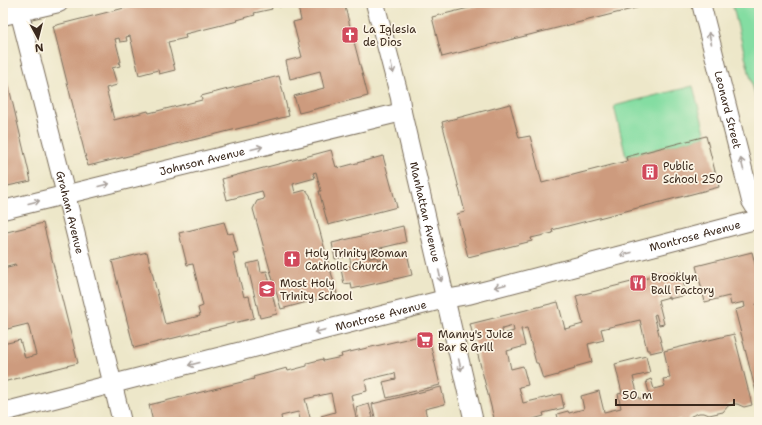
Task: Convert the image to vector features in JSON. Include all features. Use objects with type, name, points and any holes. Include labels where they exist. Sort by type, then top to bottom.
[{"type":"street","points":[[13,11],[59,3]]},
{"type":"street","name":"Manhattan Avenue","points":[[375,3],[400,98],[474,422]]},
{"type":"street","name":"Leonard Street","points":[[701,3],[751,201],[759,214]]},
{"type":"street","name":"Graham Avenue","points":[[13,11],[66,194],[122,422]]},
{"type":"street","name":"Johnson Avenue","points":[[3,210],[402,112]]},
{"type":"street","name":"Montrose Avenue","points":[[3,412],[759,220]]},
{"type":"green space","points":[[732,3],[759,3],[759,112]]},
{"type":"green space","points":[[693,86],[706,136],[626,157],[614,106]]},
{"type":"building","points":[[144,3],[270,3],[272,9],[254,13],[255,15],[237,20],[238,21],[185,34],[186,38],[168,42],[175,70],[159,74],[158,70],[139,75],[130,36],[126,37],[127,41],[120,42],[119,38],[115,39],[121,62],[119,62],[120,66],[112,68],[117,85],[106,88],[114,120],[148,111],[149,113],[202,100],[201,96],[279,76],[289,116],[88,166],[53,26]]},
{"type":"building","points":[[278,3],[293,3],[293,4],[279,7]]},
{"type":"building","points":[[297,3],[344,3],[368,96],[299,113],[294,96],[324,88],[320,71],[290,79],[286,61],[302,57],[293,22],[301,20]]},
{"type":"building","points":[[489,3],[652,4],[442,57],[432,17]]},
{"type":"building","points":[[3,62],[31,181],[3,187]]},
{"type":"building","name":"Public School 250","points":[[510,104],[519,138],[530,136],[542,183],[627,161],[626,157],[706,136],[719,187],[552,230],[553,233],[531,238],[532,241],[468,257],[457,214],[465,212],[442,122]]},
{"type":"building","points":[[331,150],[336,167],[338,166],[338,168],[383,156],[397,207],[328,225],[319,191],[321,191],[316,172],[313,173],[315,178],[293,184],[295,193],[306,190],[310,195],[337,294],[281,309],[253,209],[257,201],[264,199],[262,191],[227,200],[222,179]]},
{"type":"building","points":[[224,222],[228,234],[233,233],[238,252],[233,253],[244,297],[249,296],[254,318],[134,348],[112,261],[147,252],[165,324],[200,316],[198,308],[203,306],[193,264],[187,265],[179,233]]},
{"type":"building","points":[[43,223],[78,363],[3,382],[3,344],[20,340],[25,358],[36,355],[28,324],[3,330],[3,269],[16,266],[15,264],[3,267],[3,252],[5,251],[3,233]]},
{"type":"building","points":[[403,226],[406,242],[368,251],[369,258],[377,257],[378,260],[407,253],[412,275],[352,289],[351,283],[344,284],[341,269],[352,266],[349,256],[335,259],[332,243]]},
{"type":"building","points":[[752,252],[759,280],[759,303],[756,304],[759,317],[758,400],[735,310],[745,307],[744,302],[731,305],[729,296],[705,302],[696,266]]},
{"type":"building","points":[[259,261],[261,272],[267,271],[277,314],[260,318],[247,264]]},
{"type":"building","points":[[681,271],[686,295],[658,300],[664,324],[659,325],[656,314],[654,315],[663,350],[650,353],[650,350],[647,350],[640,320],[601,329],[604,340],[588,344],[592,362],[543,379],[538,363],[536,363],[527,328],[521,329],[525,346],[507,351],[511,369],[523,366],[528,385],[519,387],[523,403],[561,394],[564,408],[543,413],[544,416],[522,422],[495,422],[470,324],[558,302],[565,329],[583,324],[576,296],[663,274],[663,276]],"holes":[[[513,326],[514,331],[503,334],[502,329]]]},
{"type":"building","points":[[428,334],[440,385],[387,398],[383,382],[396,379],[395,373],[365,380],[367,391],[351,395],[357,422],[323,422],[321,416],[335,412],[331,393],[305,399],[311,421],[309,422],[301,422],[298,412],[281,416],[282,422],[226,422],[226,419],[215,422],[153,422],[149,405],[254,379],[253,377],[287,368],[288,371],[307,366],[307,363],[323,359],[323,361],[342,357],[341,354]]},
{"type":"building","points":[[734,334],[752,405],[744,407],[733,404],[728,406],[723,412],[709,415],[699,413],[691,416],[688,421],[684,422],[681,422],[680,419],[670,422],[559,422],[557,414],[568,411],[569,413],[584,409],[581,396],[599,391],[604,412],[621,408],[618,394],[622,393],[615,364],[646,356],[650,373],[633,377],[639,399],[650,396],[646,381],[651,379],[654,389],[665,386],[663,379],[670,378],[664,351]]},
{"type":"building","points":[[441,387],[445,404],[425,409],[428,422],[376,422],[372,404]]},
{"type":"building","points":[[369,404],[373,418],[359,422],[356,408]]},
{"type":"place","name":"La Iglesia de Dios","points":[[350,35]]},
{"type":"place","name":"Public School 250","points":[[650,172]]},
{"type":"place","name":"Holy Trinity Roman Catholic Church","points":[[292,259]]},
{"type":"place","name":"Brooklyn Ball Factory","points":[[638,283]]},
{"type":"place","name":"Most Holy Trinity School","points":[[267,289]]},
{"type":"place","name":"Manny's Juice Bar & Grill","points":[[425,340]]}]
